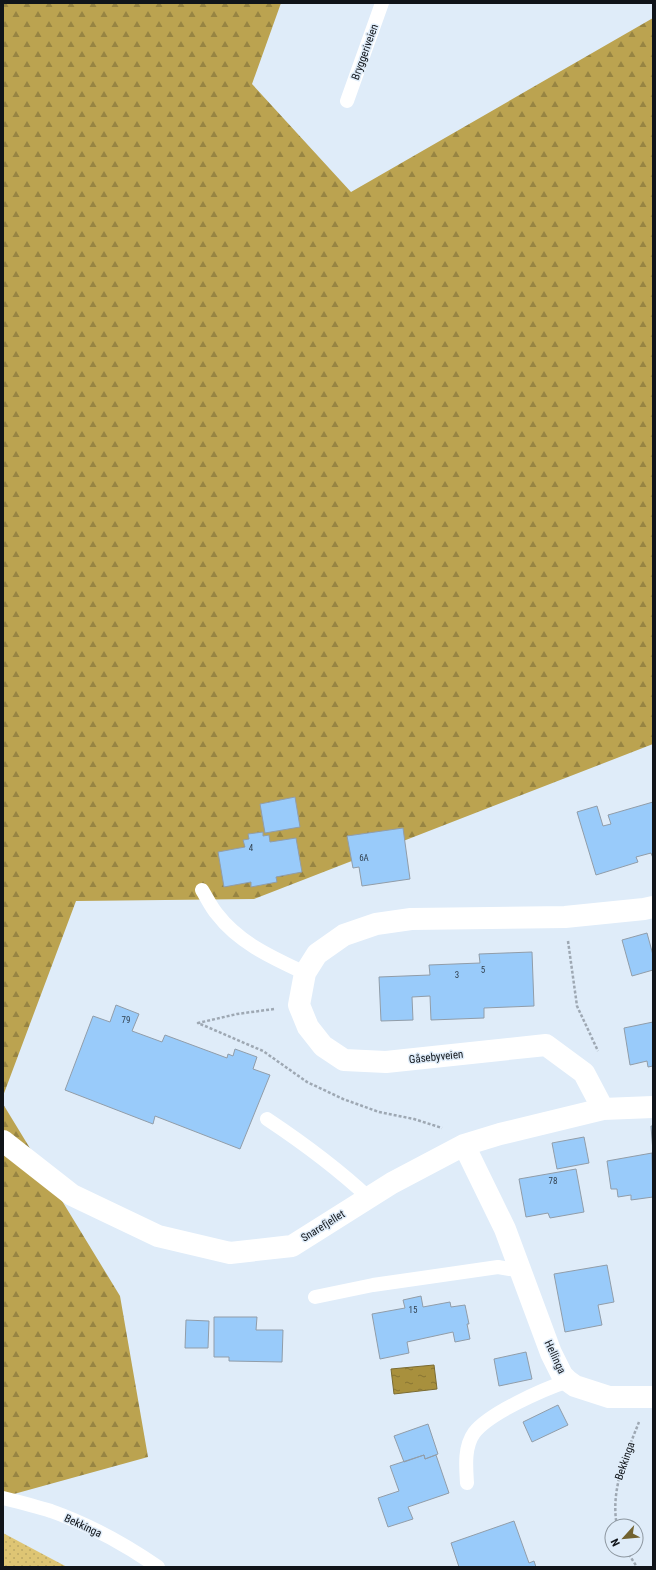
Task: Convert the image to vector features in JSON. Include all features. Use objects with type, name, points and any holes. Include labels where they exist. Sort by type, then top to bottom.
[{"type":"street","name":"Gåsebyveien","points":[[603,1108],[584,1073],[546,1045],[386,1062],[344,1060],[323,1046],[308,1027],[298,1005],[306,973],[318,954],[344,935],[376,924],[411,919],[565,917],[653,907]]},
{"type":"street","name":"Snarefjellet","points":[[3,1141],[72,1195],[158,1236],[230,1253],[292,1246],[392,1183],[464,1146],[500,1134],[603,1108],[653,1107]]},
{"type":"street","name":"Hellinga","points":[[464,1146],[504,1229],[551,1352],[562,1375],[575,1386],[609,1397],[651,1398]]},
{"type":"lane","name":"Bryggeriveien","points":[[348,101],[382,3]]},
{"type":"lane","points":[[202,890],[217,914],[242,939],[265,954],[306,973]]},
{"type":"lane","points":[[267,1118],[307,1146],[344,1175],[369,1198]]},
{"type":"lane","points":[[315,1297],[373,1285],[498,1267],[521,1271]]},
{"type":"lane","points":[[467,1483],[466,1463],[468,1447],[474,1432],[490,1419],[524,1399],[568,1381]]},
{"type":"lane","name":"Bekkinga","points":[[3,1498],[51,1511],[136,1552],[158,1567]]},
{"type":"path","points":[[565,917],[576,1006],[600,1054]]},
{"type":"path","name":"Bekkinga","points":[[616,1518],[617,1486],[626,1456],[651,1398]]},
{"type":"path","points":[[631,1558],[637,1567]]},
{"type":"shaded area","points":[[3,1533],[67,1567],[3,1567]]},
{"type":"green space","points":[[3,3],[281,3],[252,84],[351,192],[653,18],[653,744],[254,899],[76,901],[3,1096]]},
{"type":"green space","points":[[3,1104],[120,1296],[148,1457],[3,1497]]},
{"type":"water","points":[[434,1365],[437,1389],[394,1394],[391,1369]]},
{"type":"building","points":[[295,797],[300,827],[265,833],[260,804]]},
{"type":"building","points":[[653,802],[653,858],[651,853],[636,857],[638,862],[596,875],[577,812],[597,806],[603,826],[611,824],[608,815]]},
{"type":"building","points":[[403,828],[410,879],[362,886],[359,867],[353,868],[347,836]]},
{"type":"building","points":[[263,832],[263,836],[269,835],[270,842],[296,838],[302,872],[276,877],[277,882],[251,887],[251,882],[224,887],[218,852],[245,847],[243,840],[249,839],[248,834]]},
{"type":"building","points":[[647,933],[653,955],[653,970],[632,976],[622,940]]},
{"type":"building","points":[[532,952],[534,1006],[484,1008],[484,1018],[431,1020],[430,996],[412,997],[413,1020],[381,1021],[379,977],[430,975],[429,965],[480,963],[479,954]]},
{"type":"building","points":[[116,1005],[139,1014],[132,1031],[162,1042],[165,1035],[227,1058],[228,1054],[233,1056],[235,1049],[257,1057],[253,1069],[270,1075],[240,1149],[155,1116],[153,1124],[65,1090],[93,1016],[110,1022]]},
{"type":"building","points":[[653,1022],[653,1066],[648,1067],[647,1061],[630,1065],[624,1028]]},
{"type":"building","points":[[651,1126],[653,1126],[653,1152]]},
{"type":"building","points":[[584,1137],[589,1163],[557,1169],[552,1143]]},
{"type":"building","points":[[652,1153],[653,1197],[631,1200],[631,1195],[618,1197],[617,1189],[611,1189],[607,1161]]},
{"type":"building","points":[[576,1169],[584,1212],[550,1218],[548,1213],[526,1217],[519,1179]]},
{"type":"building","points":[[607,1265],[614,1302],[598,1305],[602,1325],[565,1332],[554,1274]]},
{"type":"building","points":[[421,1296],[423,1307],[450,1302],[451,1307],[465,1305],[470,1339],[455,1342],[453,1332],[407,1342],[409,1353],[380,1359],[372,1314],[405,1308],[403,1300]]},
{"type":"building","points":[[214,1317],[257,1317],[256,1330],[283,1330],[282,1362],[229,1361],[229,1357],[214,1357]]},
{"type":"building","points":[[186,1320],[209,1321],[208,1348],[185,1348]]},
{"type":"building","points":[[526,1352],[532,1379],[499,1386],[494,1359]]},
{"type":"building","points":[[558,1405],[568,1425],[532,1442],[523,1422]]},
{"type":"building","points":[[428,1424],[438,1454],[425,1459],[424,1455],[404,1462],[394,1436]]},
{"type":"building","points":[[424,1455],[425,1459],[436,1455],[449,1493],[408,1507],[413,1519],[388,1527],[378,1498],[399,1491],[390,1466]]},
{"type":"building","points":[[514,1521],[529,1563],[534,1561],[536,1567],[459,1567],[451,1543]]}]
